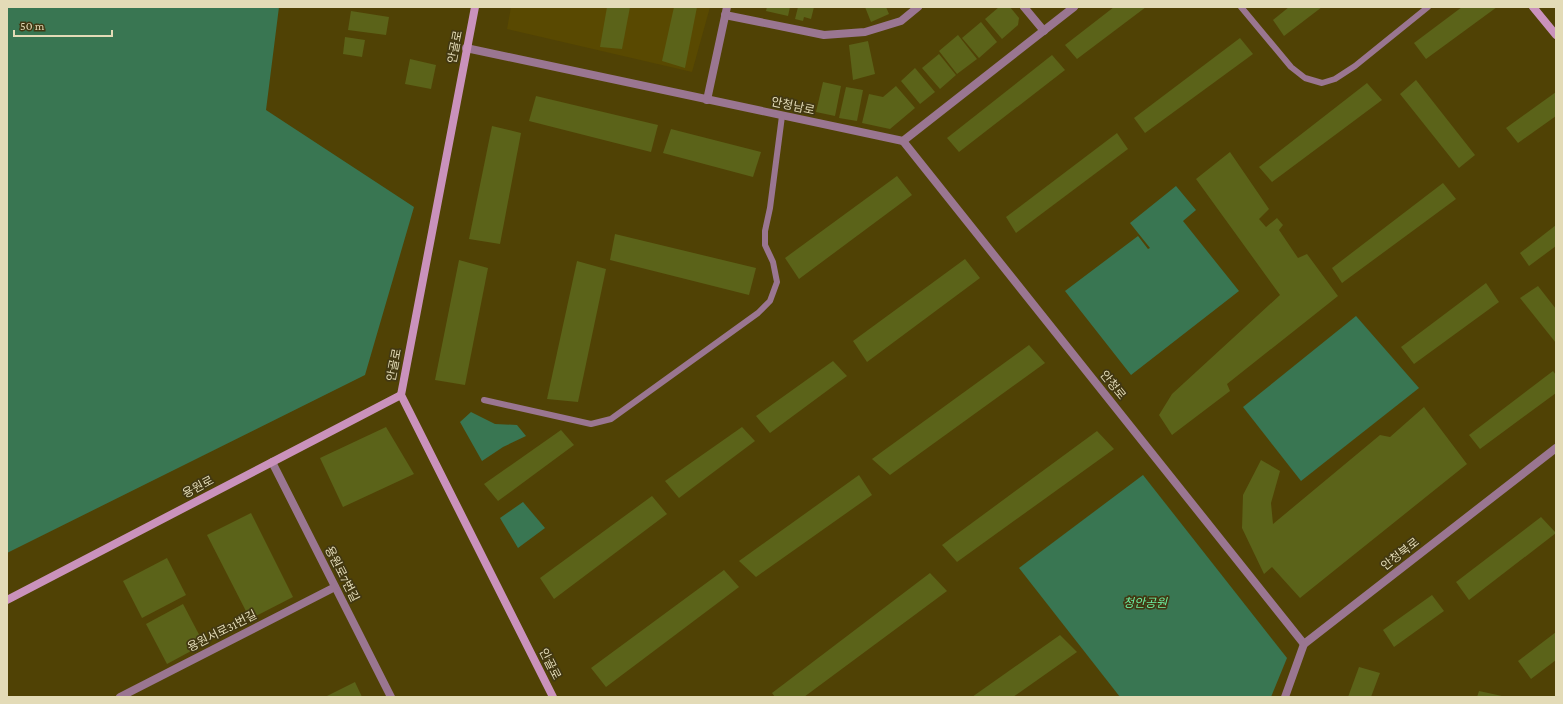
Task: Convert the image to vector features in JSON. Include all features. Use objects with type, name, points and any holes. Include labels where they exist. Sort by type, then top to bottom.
[{"type":"main road","name":"안골로","points":[[475,7],[400,395],[553,697]]},
{"type":"main road","points":[[1534,7],[1556,35]]},
{"type":"main road","name":"용원로","points":[[7,600],[400,395]]},
{"type":"street","points":[[707,100],[726,11],[824,35],[865,32],[879,28],[901,21],[918,7]]},
{"type":"street","points":[[1024,7],[1044,31]]},
{"type":"street","points":[[903,141],[1074,7]]},
{"type":"street","name":"안청남로","points":[[466,48],[903,141]]},
{"type":"street","name":"안청로","points":[[903,141],[1304,644]]},
{"type":"street","name":"안청북로","points":[[1304,644],[1556,448]]},
{"type":"street","name":"용원로7번길","points":[[272,462],[391,697]]},
{"type":"street","name":"용원서로31번길","points":[[120,697],[335,587]]},
{"type":"street","points":[[1285,697],[1304,644]]},
{"type":"lane","points":[[1241,7],[1291,67],[1305,78],[1322,83],[1335,80],[1355,66],[1428,7]]},
{"type":"lane","points":[[484,400],[592,424],[611,419],[758,313],[770,301],[777,282],[773,262],[765,245],[765,231],[770,208],[782,116]]},
{"type":"shaded area","points":[[511,7],[710,7],[692,72],[507,29]]},
{"type":"green space","points":[[7,7],[279,7],[266,110],[414,207],[365,375],[7,553]]},
{"type":"green space","points":[[1176,186],[1196,210],[1183,221],[1239,291],[1131,375],[1065,291],[1138,236],[1148,249],[1150,248],[1130,223]]},
{"type":"green space","points":[[1356,316],[1419,388],[1301,481],[1243,407]]},
{"type":"green space","points":[[471,412],[495,424],[517,425],[526,436],[503,447],[482,461],[460,422]]},
{"type":"green space","name":"청안공원","points":[[1143,475],[1287,658],[1271,697],[1120,697],[1019,568]]},
{"type":"green space","points":[[523,502],[545,528],[518,548],[500,518]]},
{"type":"building","points":[[607,7],[630,7],[622,49],[600,47]]},
{"type":"building","points":[[674,7],[697,7],[685,68],[662,61]]},
{"type":"building","points":[[767,7],[790,7],[788,16],[766,11]]},
{"type":"building","points":[[798,7],[814,7],[811,19],[804,17],[803,21],[795,19]]},
{"type":"building","points":[[865,7],[886,7],[889,14],[871,22]]},
{"type":"building","points":[[999,7],[1010,7],[1019,18],[1018,25],[1002,39],[985,19]]},
{"type":"building","points":[[1114,7],[1146,7],[1077,59],[1065,45]]},
{"type":"building","points":[[1289,7],[1322,7],[1284,36],[1273,20]]},
{"type":"building","points":[[1462,7],[1497,7],[1426,59],[1414,43]]},
{"type":"building","points":[[351,11],[389,17],[386,35],[348,30]]},
{"type":"building","points":[[981,22],[997,42],[979,58],[962,38]]},
{"type":"building","points":[[958,35],[977,59],[957,74],[939,51]]},
{"type":"building","points":[[345,37],[365,40],[362,57],[343,54]]},
{"type":"building","points":[[1240,38],[1253,54],[1145,133],[1134,118]]},
{"type":"building","points":[[868,41],[875,74],[853,80],[849,45]]},
{"type":"building","points":[[939,54],[956,75],[940,89],[922,68]]},
{"type":"building","points":[[1052,55],[1065,70],[959,152],[947,138]]},
{"type":"building","points":[[410,59],[436,65],[431,89],[405,84]]},
{"type":"building","points":[[915,68],[935,92],[920,104],[901,81]]},
{"type":"building","points":[[1416,80],[1475,155],[1459,168],[1400,94]]},
{"type":"building","points":[[823,82],[841,86],[835,116],[816,112]]},
{"type":"building","points":[[1367,83],[1382,100],[1272,182],[1259,167]]},
{"type":"building","points":[[896,86],[915,108],[890,129],[862,123],[869,94],[883,97]]},
{"type":"building","points":[[846,87],[863,90],[857,121],[839,118]]},
{"type":"building","points":[[1556,92],[1556,116],[1518,143],[1506,128]]},
{"type":"building","points":[[536,96],[658,125],[651,152],[529,121]]},
{"type":"building","points":[[492,126],[521,133],[500,244],[469,239]]},
{"type":"building","points":[[671,129],[761,152],[753,177],[663,153]]},
{"type":"building","points":[[1117,133],[1128,149],[1016,233],[1006,217]]},
{"type":"building","points":[[1230,152],[1269,209],[1259,219],[1266,227],[1277,218],[1283,225],[1279,230],[1298,258],[1307,254],[1338,296],[1227,384],[1230,391],[1172,435],[1159,415],[1172,394],[1280,295],[1196,179]]},
{"type":"building","points":[[897,176],[912,195],[799,279],[785,258]]},
{"type":"building","points":[[1443,183],[1456,199],[1342,283],[1332,268]]},
{"type":"building","points":[[1556,225],[1556,246],[1529,266],[1520,253]]},
{"type":"building","points":[[615,234],[756,268],[749,295],[610,260]]},
{"type":"building","points":[[965,259],[980,278],[867,362],[853,341]]},
{"type":"building","points":[[459,260],[488,268],[465,385],[435,380]]},
{"type":"building","points":[[577,261],[606,269],[578,402],[547,399]]},
{"type":"building","points":[[1486,283],[1499,302],[1414,364],[1401,347]]},
{"type":"building","points":[[1538,286],[1556,309],[1556,343],[1520,298]]},
{"type":"building","points":[[1029,345],[1045,363],[890,475],[872,459]]},
{"type":"building","points":[[833,361],[847,376],[770,433],[756,416]]},
{"type":"building","points":[[1553,371],[1556,375],[1556,393],[1480,449],[1469,435]]},
{"type":"building","points":[[1424,407],[1467,464],[1300,598],[1272,567],[1264,574],[1242,528],[1243,495],[1261,460],[1280,471],[1271,503],[1273,524],[1380,435],[1390,437]]},
{"type":"building","points":[[386,427],[414,474],[343,507],[320,458]]},
{"type":"building","points":[[742,427],[755,441],[679,498],[665,481]]},
{"type":"building","points":[[561,430],[574,445],[498,501],[484,484]]},
{"type":"building","points":[[1097,431],[1114,449],[957,562],[942,545]]},
{"type":"building","points":[[859,475],[872,495],[756,577],[739,561]]},
{"type":"building","points":[[652,496],[667,514],[554,599],[540,578]]},
{"type":"building","points":[[251,513],[293,597],[250,619],[207,535]]},
{"type":"building","points":[[1541,517],[1556,533],[1469,600],[1456,582]]},
{"type":"building","points":[[167,558],[186,595],[142,618],[123,581]]},
{"type":"building","points":[[724,570],[739,587],[606,687],[591,668]]},
{"type":"building","points":[[930,573],[947,591],[804,697],[775,697],[772,693]]},
{"type":"building","points":[[1432,595],[1444,611],[1394,647],[1383,630]]},
{"type":"building","points":[[183,604],[204,644],[167,664],[146,624]]},
{"type":"building","points":[[1556,632],[1556,660],[1531,679],[1518,661]]},
{"type":"building","points":[[1060,635],[1077,652],[1013,697],[972,697]]},
{"type":"building","points":[[1359,667],[1380,673],[1371,697],[1348,697]]},
{"type":"building","points":[[355,682],[362,697],[325,697]]},
{"type":"building","points":[[1479,691],[1502,696],[1502,697],[1477,697]]}]
